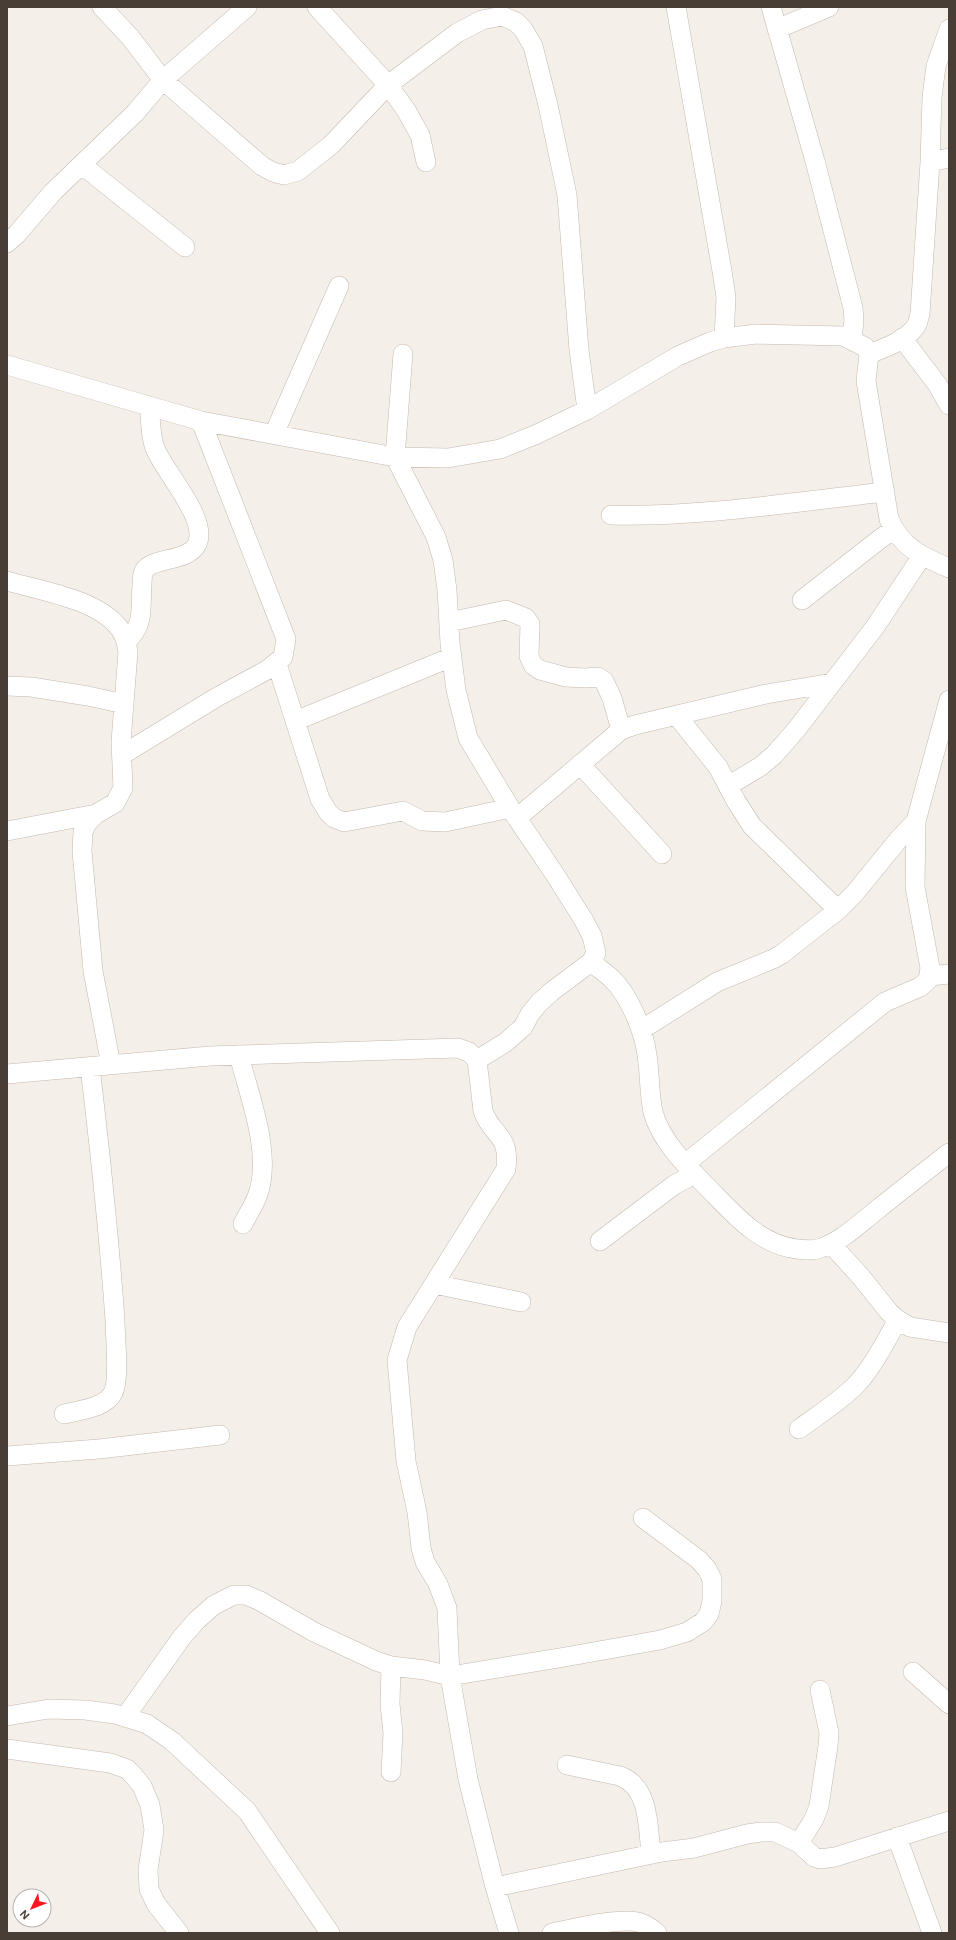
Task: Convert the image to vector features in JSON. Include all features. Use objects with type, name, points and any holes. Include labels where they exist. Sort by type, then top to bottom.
[{"type":"street","points":[[102,7],[130,37],[163,80],[262,166],[273,172],[284,175],[298,171],[311,162],[336,139],[388,85],[457,33],[482,20],[502,16],[516,22],[523,29],[534,54],[548,105],[567,195],[579,350],[587,410]]},
{"type":"street","points":[[7,243],[18,234],[53,192],[135,113],[163,80],[247,7]]},
{"type":"street","points":[[317,7],[388,85],[415,123],[420,135],[426,162]]},
{"type":"street","points":[[523,7],[523,29]]},
{"type":"street","points":[[676,7],[726,297],[724,338]]},
{"type":"street","points":[[771,7],[815,162],[853,308],[854,320],[852,340]]},
{"type":"street","points":[[777,29],[829,7]]},
{"type":"street","points":[[869,354],[895,344],[916,326],[920,314],[930,162],[932,97],[936,66],[949,29]]},
{"type":"street","points":[[930,162],[949,158]]},
{"type":"street","points":[[82,165],[185,247]]},
{"type":"street","points":[[274,434],[340,286]]},
{"type":"street","points":[[7,365],[201,421],[395,457],[448,458],[500,449],[535,435],[587,410],[694,348],[724,338],[756,334],[843,336],[865,347],[869,354],[866,381],[889,518],[895,531],[908,548],[949,568]]},
{"type":"street","points":[[902,338],[937,384],[949,405]]},
{"type":"street","points":[[403,354],[395,457],[436,537],[443,560],[456,690],[468,738],[513,813],[583,919],[592,936],[596,953],[592,962],[551,992],[539,1003],[530,1014],[523,1027],[506,1042],[477,1060]]},
{"type":"street","points":[[126,642],[136,633],[140,624],[142,579],[144,570],[150,566],[175,558],[191,550],[197,544],[199,534],[197,523],[190,507],[160,461],[152,438],[149,406]]},
{"type":"street","points":[[122,755],[277,664],[283,657],[286,639],[201,421]]},
{"type":"street","points":[[611,515],[658,516],[740,510],[885,492]]},
{"type":"street","points":[[802,600],[880,539],[890,532],[895,531]]},
{"type":"street","points":[[728,786],[752,773],[774,755],[796,730],[875,626],[922,556]]},
{"type":"street","points":[[7,581],[48,591],[92,607],[110,618],[121,630],[126,642],[128,652],[122,755],[123,788],[120,796],[107,808],[96,814],[87,823],[83,832],[82,851],[93,971],[111,1065]]},
{"type":"street","points":[[448,622],[506,610],[526,618],[530,624],[529,656],[533,665],[540,670],[554,674],[585,678],[598,677],[604,681],[612,698],[621,730]]},
{"type":"street","points":[[295,721],[452,657]]},
{"type":"street","points":[[277,664],[320,799],[328,812],[334,818],[344,822],[403,811],[422,821],[445,822],[513,813],[580,764],[621,730],[635,725],[766,694],[832,683]]},
{"type":"street","points":[[7,686],[31,687],[88,696],[124,704]]},
{"type":"street","points":[[930,976],[926,942],[918,912],[915,887],[916,821],[949,700]]},
{"type":"street","points":[[677,716],[718,767],[752,826],[838,910]]},
{"type":"street","points":[[580,764],[662,854]]},
{"type":"street","points":[[7,831],[96,814]]},
{"type":"street","points":[[641,1030],[717,982],[773,959],[838,910],[854,894],[899,839],[916,821]]},
{"type":"street","points":[[592,962],[613,980],[625,996],[641,1030],[647,1055],[651,1098],[660,1130],[690,1169],[735,1216],[752,1231],[778,1245],[808,1250],[821,1248],[831,1244],[854,1228],[949,1153]]},
{"type":"street","points":[[600,1241],[674,1185],[690,1169],[885,1002],[920,987],[930,976],[949,974]]},
{"type":"street","points":[[7,1074],[239,1055],[446,1048],[458,1048],[469,1052],[477,1060],[483,1111],[486,1119],[505,1143],[508,1155],[506,1169],[407,1327],[397,1360],[405,1454],[425,1562],[438,1584],[447,1608],[450,1676],[468,1779],[495,1887],[509,1933]]},
{"type":"street","points":[[239,1055],[261,1142],[262,1157],[262,1178],[259,1191],[242,1224]]},
{"type":"street","points":[[64,1414],[98,1405],[107,1400],[114,1392],[116,1378],[116,1346],[108,1215],[90,1067]]},
{"type":"street","points":[[831,1244],[861,1277],[889,1312],[898,1320],[910,1327],[949,1334]]},
{"type":"street","points":[[434,1284],[521,1302]]},
{"type":"street","points":[[799,1429],[843,1397],[856,1385],[868,1371],[898,1320]]},
{"type":"street","points":[[7,1456],[99,1449],[220,1435]]},
{"type":"street","points":[[125,1717],[182,1637],[197,1620],[214,1605],[234,1595],[246,1595],[260,1601],[314,1632],[376,1661],[391,1666],[425,1670],[450,1676],[660,1640],[687,1632],[704,1622],[709,1614],[712,1602],[712,1579],[699,1560],[643,1518]]},
{"type":"street","points":[[391,1666],[390,1704],[393,1733],[391,1772]]},
{"type":"street","points":[[913,1672],[949,1704]]},
{"type":"street","points":[[799,1843],[814,1820],[819,1806],[828,1746],[829,1734],[820,1690]]},
{"type":"street","points":[[7,1716],[49,1709],[85,1710],[125,1717],[147,1724],[172,1741],[247,1810],[330,1933]]},
{"type":"street","points":[[7,1749],[110,1763],[127,1769],[133,1775],[142,1786],[150,1805],[154,1830],[148,1870],[149,1888],[156,1904],[179,1933]]},
{"type":"street","points":[[567,1765],[620,1776],[627,1779],[636,1787],[641,1795],[645,1808],[651,1854]]},
{"type":"street","points":[[495,1887],[651,1854],[694,1848],[747,1834],[762,1832],[775,1832],[799,1843],[814,1857],[820,1859],[835,1857],[949,1821]]},
{"type":"street","points":[[897,1837],[932,1933]]},
{"type":"street","points":[[552,1933],[630,1921],[640,1922],[657,1933]]}]
